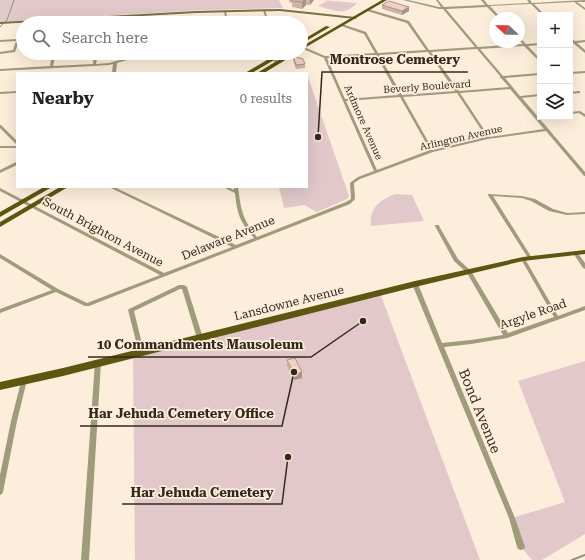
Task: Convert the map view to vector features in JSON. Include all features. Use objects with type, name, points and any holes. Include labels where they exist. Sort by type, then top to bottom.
[{"type":"main road","points":[[308,38],[375,0]]},
{"type":"main road","points":[[308,45],[385,0]]},
{"type":"main road","points":[[250,72],[270,60]]},
{"type":"main road","points":[[262,72],[283,60]]},
{"type":"main road","points":[[0,215],[47,188]]},
{"type":"main road","points":[[0,225],[63,188]]},
{"type":"main road","name":"Lansdowne Avenue","points":[[0,386],[200,338],[414,284],[526,259],[585,252]]},
{"type":"street","points":[[404,0],[443,8],[585,1]]},
{"type":"street","points":[[436,0],[585,175]]},
{"type":"street","points":[[482,0],[494,12]]},
{"type":"street","points":[[528,0],[541,12]]},
{"type":"street","points":[[574,1],[585,9]]},
{"type":"street","points":[[264,10],[266,16]]},
{"type":"street","points":[[128,16],[225,11],[287,10],[355,18]]},
{"type":"street","points":[[368,10],[407,21],[458,92],[488,138]]},
{"type":"street","points":[[225,11],[226,16]]},
{"type":"street","points":[[3,23],[16,23]]},
{"type":"street","points":[[342,25],[363,31],[432,151]]},
{"type":"street","points":[[0,41],[16,40]]},
{"type":"street","points":[[573,42],[585,41]]},
{"type":"street","points":[[573,43],[585,52]]},
{"type":"street","points":[[0,54],[12,52],[16,44]]},
{"type":"street","points":[[525,45],[537,44]]},
{"type":"street","points":[[525,45],[537,58]]},
{"type":"street","points":[[308,51],[325,57],[489,47]]},
{"type":"street","name":"Ardmore Avenue","points":[[325,57],[376,172]]},
{"type":"street","points":[[51,67],[52,60]]},
{"type":"street","points":[[94,64],[95,60]]},
{"type":"street","points":[[0,70],[94,64],[122,60]]},
{"type":"street","points":[[275,60],[280,62]]},
{"type":"street","points":[[114,72],[115,62]]},
{"type":"street","points":[[65,72],[66,66]]},
{"type":"street","points":[[573,72],[585,72]]},
{"type":"street","points":[[501,77],[537,74]]},
{"type":"street","name":"Beverly Boulevard","points":[[345,100],[510,88]]},
{"type":"street","points":[[0,93],[16,92]]},
{"type":"street","points":[[573,93],[579,92]]},
{"type":"street","points":[[519,97],[537,95]]},
{"type":"street","points":[[573,113],[580,112],[585,116]]},
{"type":"street","points":[[0,126],[16,142]]},
{"type":"street","name":"Arlington Avenue","points":[[359,178],[432,151],[488,138],[547,130]]},
{"type":"street","points":[[0,147],[16,147]]},
{"type":"street","points":[[0,172],[16,164]]},
{"type":"street","name":"Delaware Avenue","points":[[56,290],[87,305],[348,203],[353,199],[352,183],[359,178]]},
{"type":"street","points":[[112,188],[235,246]]},
{"type":"street","name":"South Brighton Avenue","points":[[0,189],[164,275]]},
{"type":"street","points":[[236,189],[239,214],[244,224],[256,238]]},
{"type":"street","points":[[557,318],[490,195],[522,197],[533,200],[551,210],[567,214],[585,213]]},
{"type":"street","points":[[437,226],[456,260],[469,272],[507,336]]},
{"type":"street","points":[[575,253],[585,267]]},
{"type":"street","points":[[0,256],[56,290]]},
{"type":"street","name":"Bond Avenue","points":[[414,284],[512,518],[521,547]]},
{"type":"street","points":[[141,352],[131,310],[157,296],[179,287],[184,287],[200,338]]},
{"type":"street","points":[[0,311],[56,290]]},
{"type":"street","name":"Argyle Road","points":[[440,345],[507,336],[585,308]]},
{"type":"street","points":[[85,560],[98,362]]},
{"type":"street","points":[[0,492],[24,380]]},
{"type":"shaded area","points":[[0,0],[279,0],[283,8],[201,10],[100,16],[16,16],[16,21],[0,22]]},
{"type":"shaded area","points":[[321,0],[357,3],[348,10],[339,11],[318,6],[327,1]]},
{"type":"shaded area","points":[[308,77],[349,196],[347,199],[317,212],[304,205],[284,208],[279,188],[308,188]]},
{"type":"shaded area","points":[[395,194],[412,195],[424,221],[371,226],[372,214],[380,202]]},
{"type":"shaded area","points":[[380,293],[480,560],[135,560],[133,355]]},
{"type":"shaded area","points":[[585,361],[585,534],[542,560],[532,560],[521,547],[512,518],[565,502],[518,381]]},
{"type":"building","points":[[292,0],[304,0],[302,2]]},
{"type":"building","points":[[389,1],[409,7],[402,11],[382,5]]},
{"type":"building","points":[[294,60],[303,60],[305,64],[296,65]]},
{"type":"building","points":[[295,358],[302,372],[294,374],[287,360]]},
{"type":"waterway","points":[[0,27],[7,20],[14,0]]},
{"type":"waterway","points":[[572,560],[585,555]]},
{"type":"place","name":"Montrose Cemetery","points":[[318,137]]},
{"type":"place","name":"10 Commandments Mausoleum","points":[[363,321]]},
{"type":"place","name":"Har Jehuda Cemetery Office","points":[[294,372]]},
{"type":"place","name":"Har Jehuda Cemetery","points":[[288,457]]}]
